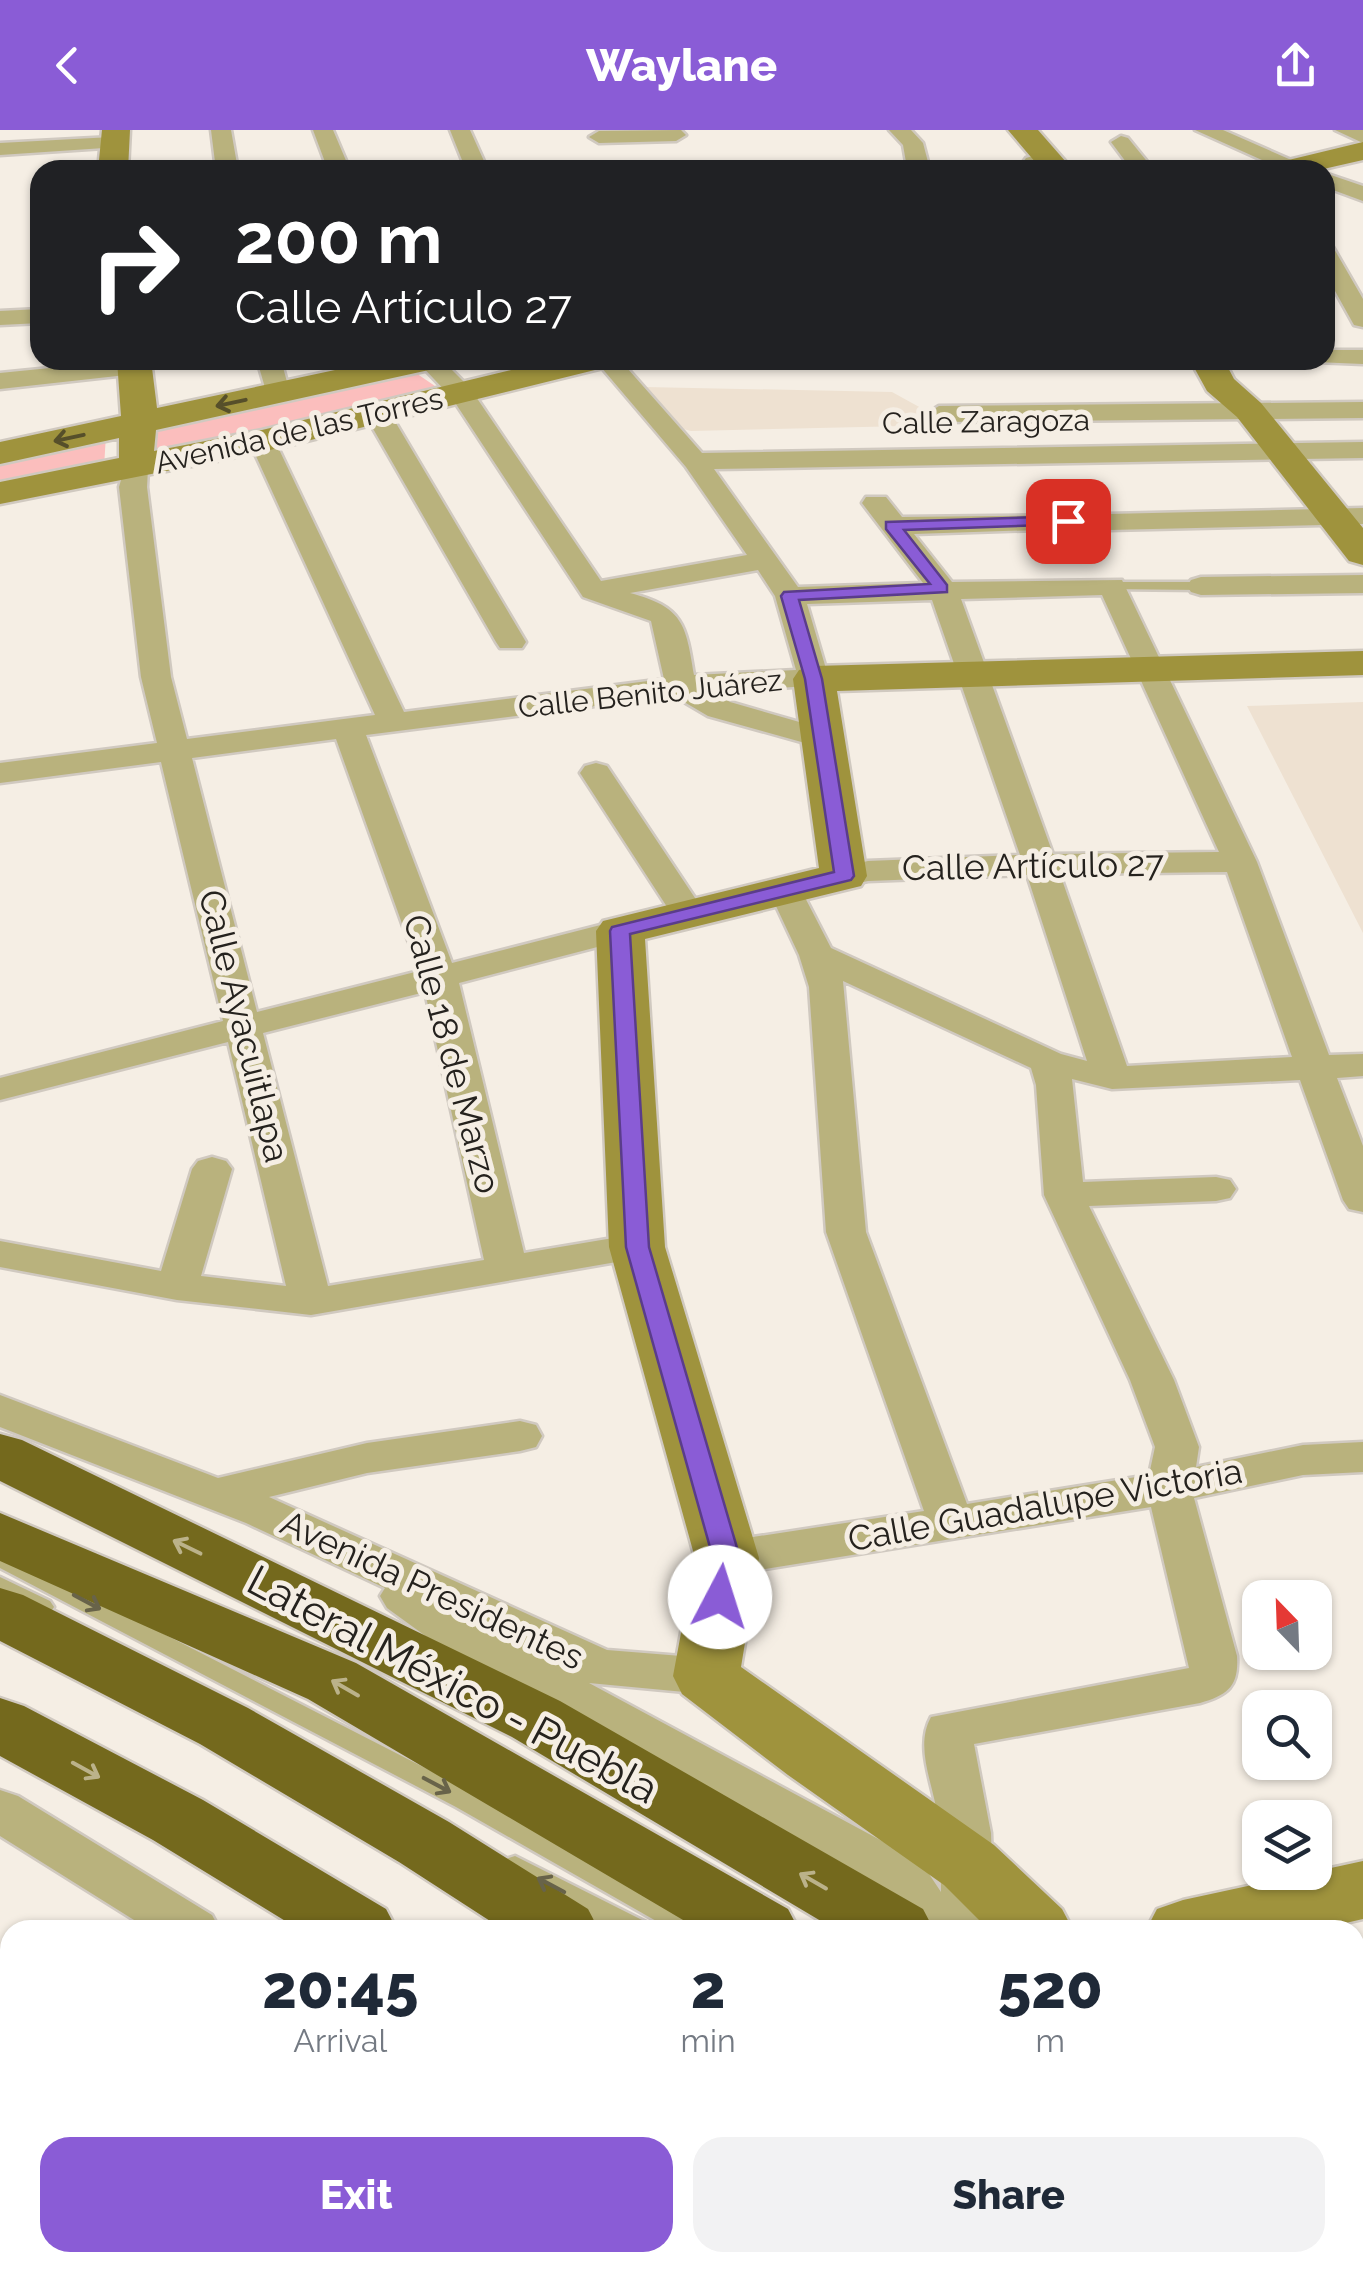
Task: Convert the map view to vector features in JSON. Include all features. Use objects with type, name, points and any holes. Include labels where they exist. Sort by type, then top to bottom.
[{"type":"highway","name":"Lateral México - Puebla","points":[[0,1455],[536,1719],[880,1920]]},
{"type":"highway","points":[[0,1536],[332,1680],[745,1920]]},
{"type":"highway","points":[[0,1612],[240,1735],[424,1842],[546,1920]]},
{"type":"highway","points":[[0,1724],[178,1820],[343,1920]]},
{"type":"main road","points":[[1005,130],[1039,160]]},
{"type":"main road","points":[[1022,130],[1042,160]]},
{"type":"main road","points":[[1328,160],[1363,151]]},
{"type":"main road","points":[[135,370],[140,396],[135,469]]},
{"type":"main road","name":"Avenida de las Torres","points":[[0,453],[138,423],[273,377],[337,370]]},
{"type":"main road","name":"Avenida de las Torres","points":[[0,493],[262,442],[554,370]]},
{"type":"main road","points":[[1212,370],[1219,384],[1266,412]]},
{"type":"main road","points":[[1237,370],[1296,450],[1353,515],[1363,553]]},
{"type":"main road","name":"Calle Benito Juárez","points":[[814,679],[1363,663]]},
{"type":"main road","points":[[814,679],[844,876]]},
{"type":"main road","name":"Calle Artículo 27","points":[[620,931],[844,876]]},
{"type":"main road","points":[[620,931],[637,1247],[726,1558],[706,1676],[812,1756],[968,1898],[1015,1920]]},
{"type":"main road","points":[[1238,1920],[1353,1899]]},
{"type":"street","points":[[221,130],[226,160]]},
{"type":"street","points":[[322,130],[335,160]]},
{"type":"street","points":[[460,130],[473,160]]},
{"type":"street","points":[[899,130],[912,143],[917,160]]},
{"type":"street","points":[[1205,130],[1273,160]]},
{"type":"street","points":[[1344,130],[1363,137]]},
{"type":"street","points":[[599,137],[664,134]]},
{"type":"street","points":[[0,149],[26,139],[114,148]]},
{"type":"street","points":[[1121,142],[1134,160]]},
{"type":"street","points":[[1335,182],[1360,191]]},
{"type":"street","points":[[1335,196],[1360,191]]},
{"type":"street","points":[[1335,268],[1360,309]]},
{"type":"street","points":[[0,318],[30,316]]},
{"type":"street","points":[[1335,357],[1363,357]]},
{"type":"street","points":[[0,380],[84,370]]},
{"type":"street","points":[[439,370],[461,393],[593,591],[660,610],[670,622],[680,686],[718,709],[823,738]]},
{"type":"street","points":[[616,370],[695,461],[790,596],[814,679]]},
{"type":"street","points":[[939,414],[1363,410]]},
{"type":"street","points":[[377,414],[511,642]]},
{"type":"street","points":[[856,430],[862,457]]},
{"type":"street","points":[[262,442],[394,722]]},
{"type":"street","name":"Calle Zaragoza","points":[[695,461],[1363,450]]},
{"type":"street","name":"Calle Ayacuitlapa","points":[[135,469],[133,487],[156,677],[311,1302]]},
{"type":"street","points":[[0,502],[50,484]]},
{"type":"street","points":[[1068,521],[884,514],[942,588],[976,674],[1112,1078]]},
{"type":"street","points":[[1110,522],[1353,515]]},
{"type":"street","points":[[593,591],[762,561]]},
{"type":"street","points":[[1201,586],[1363,584]]},
{"type":"street","points":[[790,596],[942,588],[1112,586],[1240,862],[1363,1200]]},
{"type":"street","name":"Calle Benito Juárez","points":[[0,773],[680,686],[814,679]]},
{"type":"street","name":"Calle 18 de Marzo","points":[[348,728],[439,976],[507,1270]]},
{"type":"street","points":[[596,773],[688,913]]},
{"type":"street","name":"Calle Artículo 27","points":[[844,876],[868,871],[1041,864],[1240,862]]},
{"type":"street","points":[[785,889],[817,955],[826,987],[846,1232],[951,1522]]},
{"type":"street","name":"Calle Artículo 27","points":[[0,1089],[620,931]]},
{"type":"street","points":[[817,955],[1048,1062],[1112,1078],[1363,1064]]},
{"type":"street","points":[[968,1898],[960,1795],[947,1748],[949,1730],[1200,1685],[1214,1677],[1213,1656],[1170,1488],[1177,1448],[1152,1380],[1064,1194],[1055,1085],[1048,1062]]},
{"type":"street","points":[[177,1287],[212,1169]]},
{"type":"street","points":[[1064,1194],[1216,1190]]},
{"type":"street","points":[[0,1254],[177,1287],[311,1302],[637,1247]]},
{"type":"street","name":"Avenida Presidentes","points":[[0,1410],[330,1542],[600,1668],[706,1676]]},
{"type":"street","points":[[215,1494],[367,1458],[520,1436]]},
{"type":"street","name":"Calle Guadalupe Victoria","points":[[726,1558],[1170,1488],[1303,1460],[1363,1457]]},
{"type":"street","points":[[330,1542],[448,1628],[904,1877],[931,1920]]},
{"type":"street","points":[[0,1810],[177,1920]]},
{"type":"lane","points":[[1112,586],[1201,586]]},
{"type":"lane","points":[[0,1558],[465,1800],[677,1920]]},
{"type":"lane","points":[[0,1585],[618,1920]]},
{"type":"shaded area","points":[[393,370],[411,370],[435,386],[412,400],[147,460],[154,423]]},
{"type":"shaded area","points":[[645,387],[892,392],[952,425],[691,431],[672,426]]},
{"type":"shaded area","points":[[106,434],[104,468],[0,488],[0,459]]},
{"type":"shaded area","points":[[1363,702],[1363,933],[1247,706]]},
{"type":"route","points":[[720,1597],[726,1558],[637,1247],[620,931],[844,876],[814,679],[790,596],[942,588],[892,526],[1068,521]]}]
